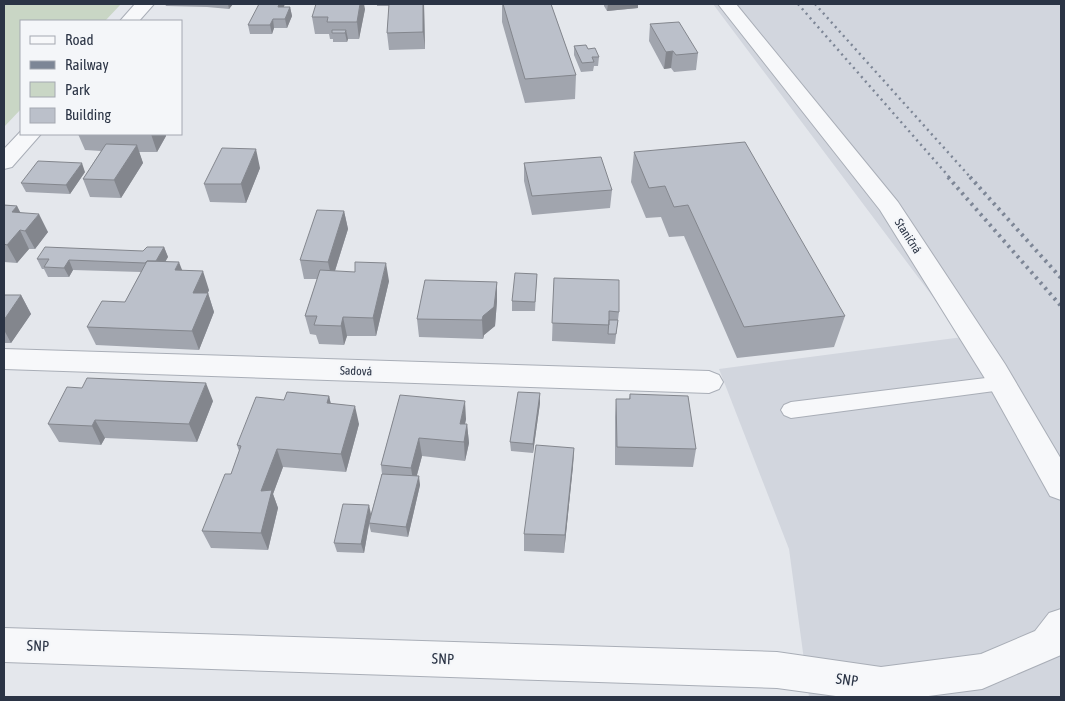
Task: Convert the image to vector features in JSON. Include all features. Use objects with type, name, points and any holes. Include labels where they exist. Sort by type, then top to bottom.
[{"type":"street","points":[[130,20],[144,4]]},
{"type":"street","name":"Staničná","points":[[727,4],[890,207],[1002,384],[1061,487]]},
{"type":"street","points":[[4,162],[29,135]]},
{"type":"street","name":"Sadová","points":[[4,359],[709,382]]},
{"type":"street","name":"SNP","points":[[4,645],[777,670],[881,691],[982,672],[1048,643],[1061,625]]},
{"type":"lane","points":[[791,410],[1002,384]]},
{"type":"shaded area","points":[[713,4],[1061,4],[1061,697],[809,697],[789,549],[719,369],[963,337]]},
{"type":"green space","points":[[4,4],[121,4],[106,20],[20,20],[20,110],[4,127]]},
{"type":"building","points":[[259,4],[279,4],[278,7],[290,7],[285,19],[273,19],[270,25],[248,25]]},
{"type":"building","points":[[316,4],[360,4],[357,22],[327,22],[328,17],[312,17]]},
{"type":"building","points":[[389,4],[423,4],[423,32],[387,33]]},
{"type":"building","points":[[503,4],[551,4],[576,75],[525,79]]},
{"type":"building","points":[[679,22],[698,53],[676,55],[673,51],[666,52],[650,24]]},
{"type":"building","points":[[332,30],[346,30],[345,33],[332,33]]},
{"type":"building","points":[[586,45],[588,49],[595,48],[599,57],[592,57],[594,62],[582,63],[574,46]]},
{"type":"building","points":[[745,142],[845,316],[744,327],[688,205],[674,207],[665,186],[649,188],[634,152]]},
{"type":"building","points":[[106,144],[137,145],[114,180],[83,179]]},
{"type":"building","points":[[222,148],[256,149],[241,184],[204,184]]},
{"type":"building","points":[[601,157],[612,190],[532,196],[524,163]]},
{"type":"building","points":[[38,161],[82,163],[66,185],[21,183]]},
{"type":"building","points":[[4,205],[17,206],[12,212],[39,214],[25,231],[20,230],[7,245],[4,244]]},
{"type":"building","points":[[317,210],[344,211],[328,262],[300,260]]},
{"type":"building","points":[[45,247],[143,251],[147,247],[164,247],[156,261],[147,261],[145,263],[69,260],[64,268],[44,267],[49,259],[37,259]]},
{"type":"building","points":[[147,261],[179,262],[175,270],[203,271],[193,293],[208,293],[192,331],[87,327],[102,301],[125,302]]},
{"type":"building","points":[[355,262],[386,263],[373,318],[343,317],[341,326],[314,325],[317,316],[305,316],[320,270],[355,272]]},
{"type":"building","points":[[515,273],[537,274],[535,302],[512,301]]},
{"type":"building","points":[[554,278],[619,280],[619,312],[609,311],[609,325],[552,323]]},
{"type":"building","points":[[425,280],[497,282],[494,307],[483,316],[482,320],[417,319]]},
{"type":"building","points":[[4,295],[21,295],[4,320]]},
{"type":"building","points":[[609,320],[618,320],[616,334],[608,334]]},
{"type":"building","points":[[87,378],[206,383],[189,424],[95,420],[92,426],[48,424],[67,387],[82,388]]},
{"type":"building","points":[[287,392],[329,396],[327,403],[355,406],[341,454],[277,449],[261,491],[272,490],[261,533],[202,531],[225,474],[231,474],[241,446],[237,445],[256,397],[284,400]]},
{"type":"building","points":[[518,392],[540,393],[533,444],[510,442]]},
{"type":"building","points":[[630,394],[688,396],[696,449],[617,447],[616,399],[630,399]]},
{"type":"building","points":[[400,395],[465,401],[460,424],[467,424],[464,442],[419,438],[411,468],[381,465]]},
{"type":"building","points":[[536,445],[574,448],[565,535],[524,534]]},
{"type":"building","points":[[382,474],[419,476],[406,527],[369,523]]},
{"type":"building","points":[[343,504],[369,505],[361,544],[334,543]]},
{"type":"railway","points":[[798,4],[950,178]]},
{"type":"railway","points":[[815,4],[971,178]]},
{"type":"railway","points":[[948,177],[1061,306]]},
{"type":"railway","points":[[970,177],[1061,278]]}]
